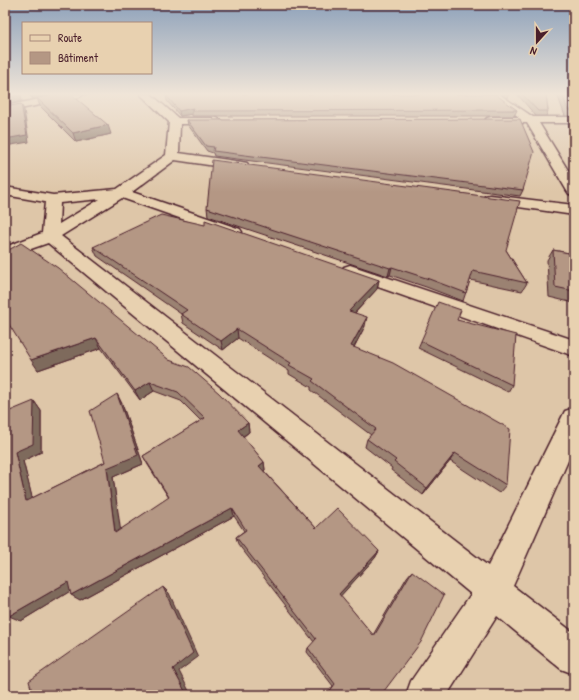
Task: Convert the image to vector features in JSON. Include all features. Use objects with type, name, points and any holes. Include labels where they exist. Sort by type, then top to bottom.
[{"type":"street","points":[[172,156],[175,127]]},
{"type":"street","points":[[535,127],[574,190]]},
{"type":"street","points":[[5,253],[50,236],[122,193],[172,156],[258,168]]},
{"type":"street","points":[[5,191],[53,200],[122,193],[250,237]]},
{"type":"street","points":[[479,197],[574,210]]},
{"type":"street","points":[[50,236],[53,200]]},
{"type":"street","points":[[50,236],[574,656]]},
{"type":"street","points":[[333,265],[574,348]]},
{"type":"street","points":[[425,695],[493,591],[574,419]]},
{"type":"building","points":[[5,127],[25,127],[27,135],[5,139]]},
{"type":"building","points":[[66,127],[101,127],[73,133]]},
{"type":"building","points":[[192,127],[523,127],[534,152],[523,190],[213,151],[214,147],[206,146]]},
{"type":"building","points":[[212,160],[520,201],[506,250],[527,283],[473,271],[466,293],[429,279],[392,267],[390,268],[207,208]]},
{"type":"building","points":[[161,215],[205,225],[205,220],[379,280],[349,311],[367,317],[351,346],[393,363],[510,429],[506,485],[455,453],[427,488],[394,462],[396,460],[367,439],[376,429],[312,381],[314,379],[289,365],[291,363],[237,329],[221,341],[181,314],[187,310],[93,247]]},
{"type":"building","points":[[21,243],[58,268],[169,360],[189,367],[219,393],[248,423],[238,430],[264,462],[259,466],[316,528],[337,508],[379,551],[339,594],[374,636],[412,571],[444,595],[421,642],[381,695],[327,695],[335,684],[308,648],[316,639],[236,537],[246,530],[232,508],[71,595],[68,582],[9,616],[5,597],[5,413],[34,401],[33,444],[15,452],[26,501],[105,462],[90,411],[117,394],[138,455],[107,468],[115,533],[169,497],[143,456],[205,418],[178,392],[150,382],[135,391],[96,338],[31,360],[5,318],[5,252]]},
{"type":"building","points":[[553,250],[574,254],[574,291],[555,287]]},
{"type":"building","points":[[438,302],[461,310],[457,320],[516,335],[512,385],[421,341]]},
{"type":"building","points":[[163,587],[193,653],[173,669],[187,695],[33,695],[29,681]]}]
